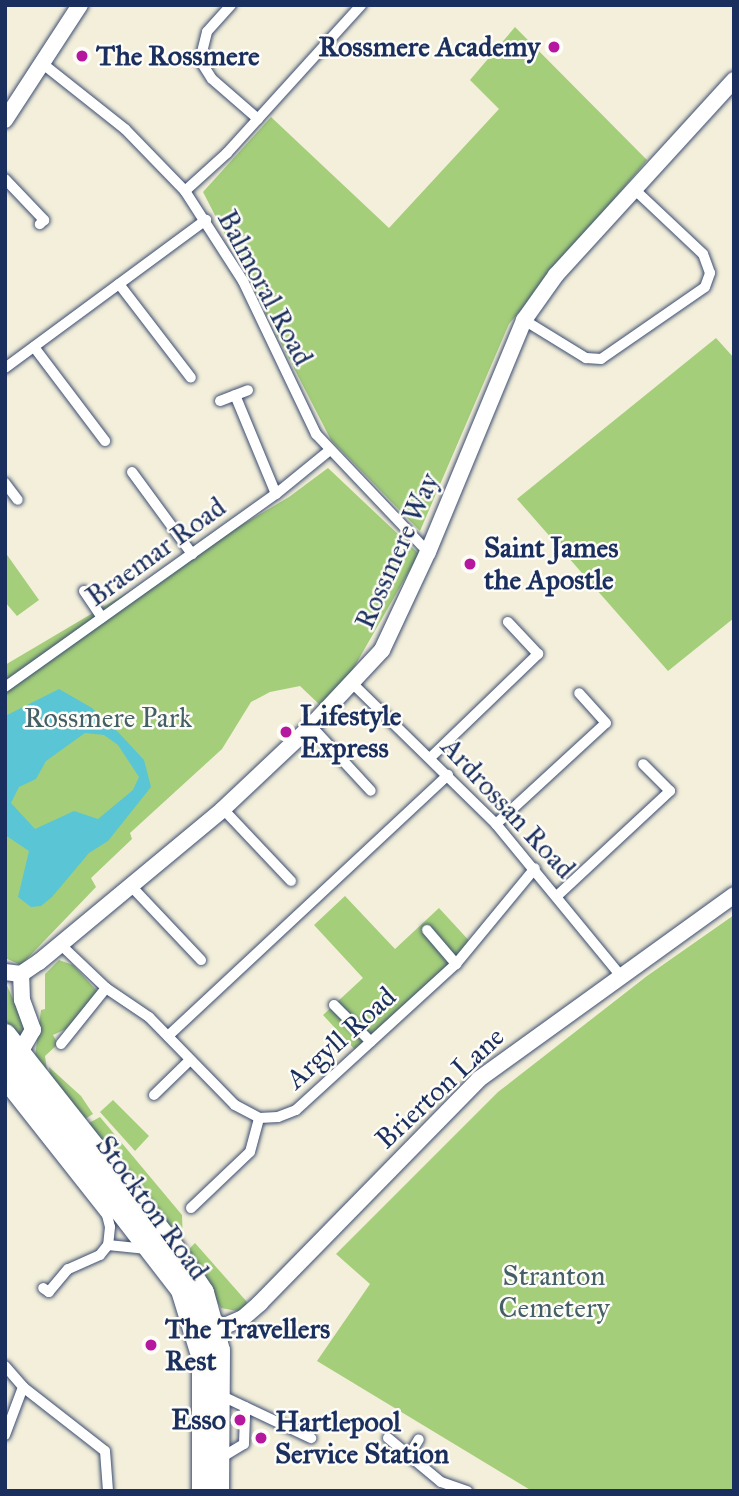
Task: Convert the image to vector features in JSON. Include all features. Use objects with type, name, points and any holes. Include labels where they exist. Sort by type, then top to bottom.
[{"type":"highway","name":"Stockton Road","points":[[8,1050],[92,1169],[154,1250],[208,1334],[202,1491]]},
{"type":"highway","name":"Stockton Road","points":[[92,1169],[186,1264],[203,1292],[208,1334],[220,1389],[218,1491]]},
{"type":"street","points":[[5,120],[80,5]]},
{"type":"street","points":[[231,5],[207,32],[200,61],[212,79],[258,119]]},
{"type":"street","points":[[185,191],[258,119],[361,5]]},
{"type":"street","name":"Balmoral Road","points":[[43,64],[125,129],[185,191],[206,220],[260,314],[316,434],[428,552]]},
{"type":"street","name":"Rossmere Way","points":[[8,1050],[31,1038],[34,1025],[13,973],[60,944],[223,809],[311,726],[382,650],[428,552],[524,320],[556,275],[734,80]]},
{"type":"street","points":[[5,179],[44,220],[40,224]]},
{"type":"street","points":[[524,320],[586,358],[601,359],[705,287],[710,273],[703,254],[634,190]]},
{"type":"street","points":[[5,368],[206,220]]},
{"type":"street","points":[[119,284],[191,378]]},
{"type":"street","points":[[34,347],[105,441]]},
{"type":"street","points":[[220,401],[248,390]]},
{"type":"street","points":[[235,395],[276,494]]},
{"type":"street","name":"Braemar Road","points":[[5,687],[276,494],[330,450]]},
{"type":"street","points":[[132,472],[192,554]]},
{"type":"street","points":[[5,483],[18,500]]},
{"type":"street","points":[[83,591],[102,618]]},
{"type":"street","points":[[431,757],[538,654],[508,622]]},
{"type":"street","name":"Ardrossan Road","points":[[351,682],[431,757],[496,824],[558,895],[620,975]]},
{"type":"street","points":[[496,824],[606,723],[579,693]]},
{"type":"street","points":[[311,726],[371,791]]},
{"type":"street","points":[[558,895],[670,792],[643,764]]},
{"type":"street","points":[[168,1036],[448,775]]},
{"type":"street","points":[[223,809],[291,881]]},
{"type":"street","name":"Argyll Road","points":[[259,1118],[296,1110],[456,964],[535,868]]},
{"type":"street","points":[[131,886],[201,960]]},
{"type":"street","name":"Brierton Lane","points":[[208,1334],[243,1318],[260,1303],[479,1079],[734,895]]},
{"type":"street","points":[[427,930],[456,964]]},
{"type":"street","points":[[60,944],[106,988],[137,1007],[235,1105],[259,1118],[250,1152],[191,1208]]},
{"type":"street","points":[[61,1044],[106,988]]},
{"type":"street","points":[[334,1005],[371,1042]]},
{"type":"street","points":[[155,1095],[190,1060]]},
{"type":"street","name":"Stockton Road","points":[[5,1086],[92,1169]]},
{"type":"street","points":[[43,1288],[49,1292],[68,1269],[94,1259],[108,1245],[107,1215],[92,1169]]},
{"type":"street","points":[[108,1245],[154,1250]]},
{"type":"street","points":[[5,1366],[23,1387],[105,1451],[108,1491]]},
{"type":"street","points":[[5,1435],[23,1387]]},
{"type":"street","points":[[220,1389],[245,1407],[311,1438]]},
{"type":"street","points":[[219,1460],[244,1444],[245,1407]]},
{"type":"street","points":[[388,1438],[442,1482],[467,1491]]},
{"type":"street","points":[[410,1454],[419,1439]]},
{"type":"green space","points":[[515,27],[647,160],[509,324],[420,531],[331,440],[203,192],[271,117],[389,228],[499,109],[470,80]]},
{"type":"green space","points":[[716,338],[734,358],[734,618],[668,671],[517,499]]},
{"type":"green space","name":"Rossmere Park","points":[[328,468],[419,554],[349,676],[321,706],[300,686],[270,692],[251,702],[222,749],[130,833],[132,839],[91,878],[96,887],[21,965],[5,958],[5,665],[289,497]]},
{"type":"green space","points":[[5,552],[39,600],[17,616],[5,602]]},
{"type":"green space","points":[[345,896],[395,949],[439,908],[474,946],[358,1053],[323,1015],[363,978],[314,925]]},
{"type":"green space","name":"Stranton Cemetery","points":[[734,915],[734,1491],[532,1491],[317,1361],[370,1284],[336,1254],[498,1092],[647,976]]},
{"type":"green space","points":[[59,960],[73,965],[98,992],[66,1029],[53,1035],[58,1044],[45,1056],[47,1071],[35,1056],[41,1010],[45,1009],[45,974]]},
{"type":"green space","points":[[5,981],[26,1028],[20,1039],[5,1020]]},
{"type":"green space","points":[[49,1067],[81,1096],[93,1114],[85,1119],[50,1075]]},
{"type":"green space","points":[[113,1100],[149,1136],[135,1151],[100,1112]]},
{"type":"green space","points":[[100,1117],[182,1215],[183,1246],[87,1124]]},
{"type":"green space","points":[[195,1243],[247,1302],[245,1307],[237,1311],[221,1308],[187,1251]]},
{"type":"water","points":[[59,689],[92,708],[119,733],[144,760],[151,787],[108,841],[89,853],[52,897],[41,906],[31,907],[18,897],[29,851],[5,835],[5,716]],"holes":[[[85,733],[104,735],[118,745],[139,777],[133,790],[98,819],[74,811],[35,829],[11,803],[19,787],[36,779],[46,761]]]},
{"type":"place","name":"Rossmere Academy","points":[[554,47]]},
{"type":"place","name":"The Rossmere","points":[[82,56]]},
{"type":"place","name":"Saint James the Apostle","points":[[470,564]]},
{"type":"place","name":"Lifestyle Express","points":[[286,732]]},
{"type":"place","name":"The Travellers Rest","points":[[151,1345]]},
{"type":"place","name":"Esso","points":[[240,1420]]},
{"type":"place","name":"Hartlepool Service Station","points":[[261,1438]]}]
